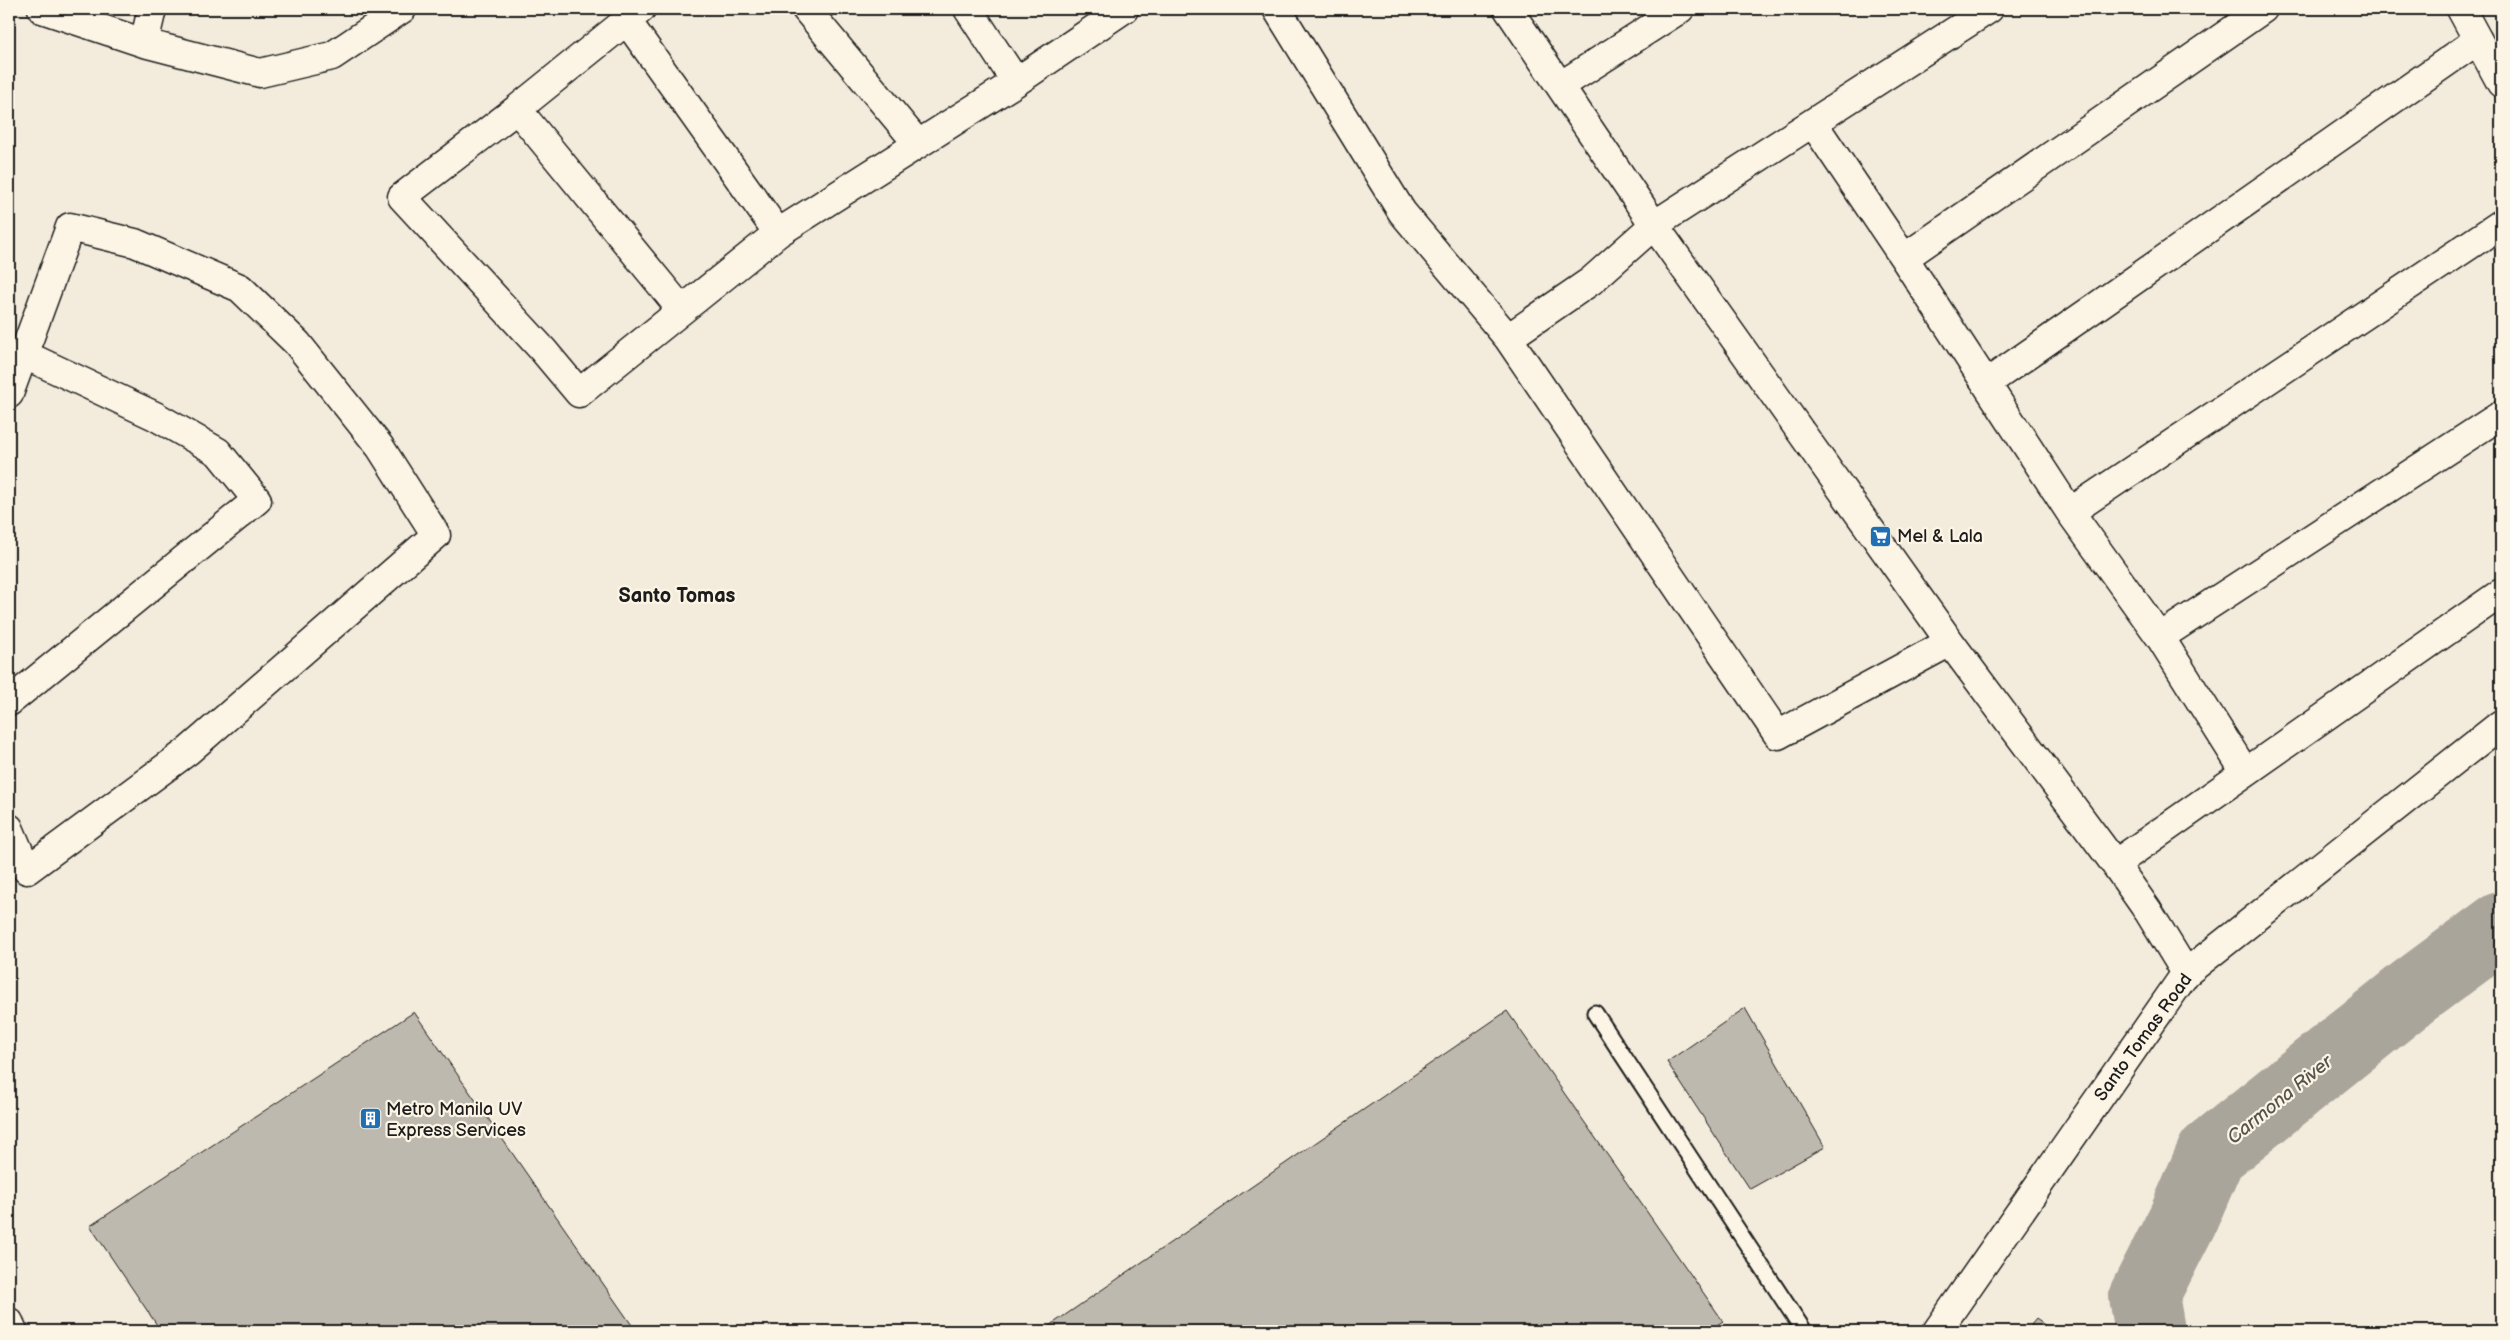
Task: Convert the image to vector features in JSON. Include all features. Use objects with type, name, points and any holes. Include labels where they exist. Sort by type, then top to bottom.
[{"type":"street","points":[[42,9],[144,43],[260,73],[332,56],[402,9]]},
{"type":"street","points":[[144,43],[152,9]]},
{"type":"street","points":[[806,9],[918,144]]},
{"type":"street","points":[[968,9],[1016,82]]},
{"type":"street","points":[[778,233],[634,15],[402,198],[543,350],[579,394],[681,309],[778,233],[1016,82],[1124,9]]},
{"type":"street","points":[[1276,9],[1402,212],[1508,338],[1778,735],[1950,642]]},
{"type":"street","points":[[1508,9],[1654,225],[1950,642],[2116,864],[2148,911],[2186,973]]},
{"type":"street","points":[[1560,86],[1680,9]]},
{"type":"street","points":[[1508,338],[1591,281],[1654,225],[1989,9]]},
{"type":"street","points":[[1904,258],[2263,9]]},
{"type":"street","points":[[2461,9],[2501,83]]},
{"type":"street","points":[[1987,383],[2478,40]]},
{"type":"street","points":[[517,109],[681,309]]},
{"type":"street","points":[[1813,123],[1987,383],[2070,512],[2160,638],[2245,772]]},
{"type":"street","points":[[2070,512],[2501,224]]},
{"type":"street","points":[[9,394],[70,227],[135,243],[240,288],[297,343],[380,447],[436,535],[188,751],[27,870],[9,828]]},
{"type":"street","points":[[9,702],[257,500],[218,452],[155,416],[23,354]]},
{"type":"street","points":[[2160,638],[2501,415]]},
{"type":"street","points":[[2116,864],[2501,593]]},
{"type":"street","name":"Santo Tomas Road","points":[[1937,1331],[2186,973],[2501,724]]},
{"type":"street","points":[[9,1322],[13,1331]]},
{"type":"lane","points":[[1595,1013],[1804,1331]]},
{"type":"building","points":[[1745,1008],[1825,1147],[1750,1189],[1667,1062]]},
{"type":"building","points":[[1507,1011],[1723,1321],[1708,1331],[1042,1331]]},
{"type":"building","name":"Metro Manila UV Express Services","points":[[414,1012],[636,1331],[161,1331],[90,1226]]},
{"type":"building","points":[[2036,1319],[2053,1331],[2026,1331]]},
{"type":"waterway","name":"Carmona River","points":[[2150,1331],[2144,1296],[2183,1219],[2211,1154],[2413,992],[2501,927]]},
{"type":"place","name":"Mel & Lala","points":[[1881,536]]},
{"type":"place","name":"Metro Manila UV Express Services","points":[[370,1119]]},
{"type":"district","name":"Santo Tomas","points":[[677,595]]}]
